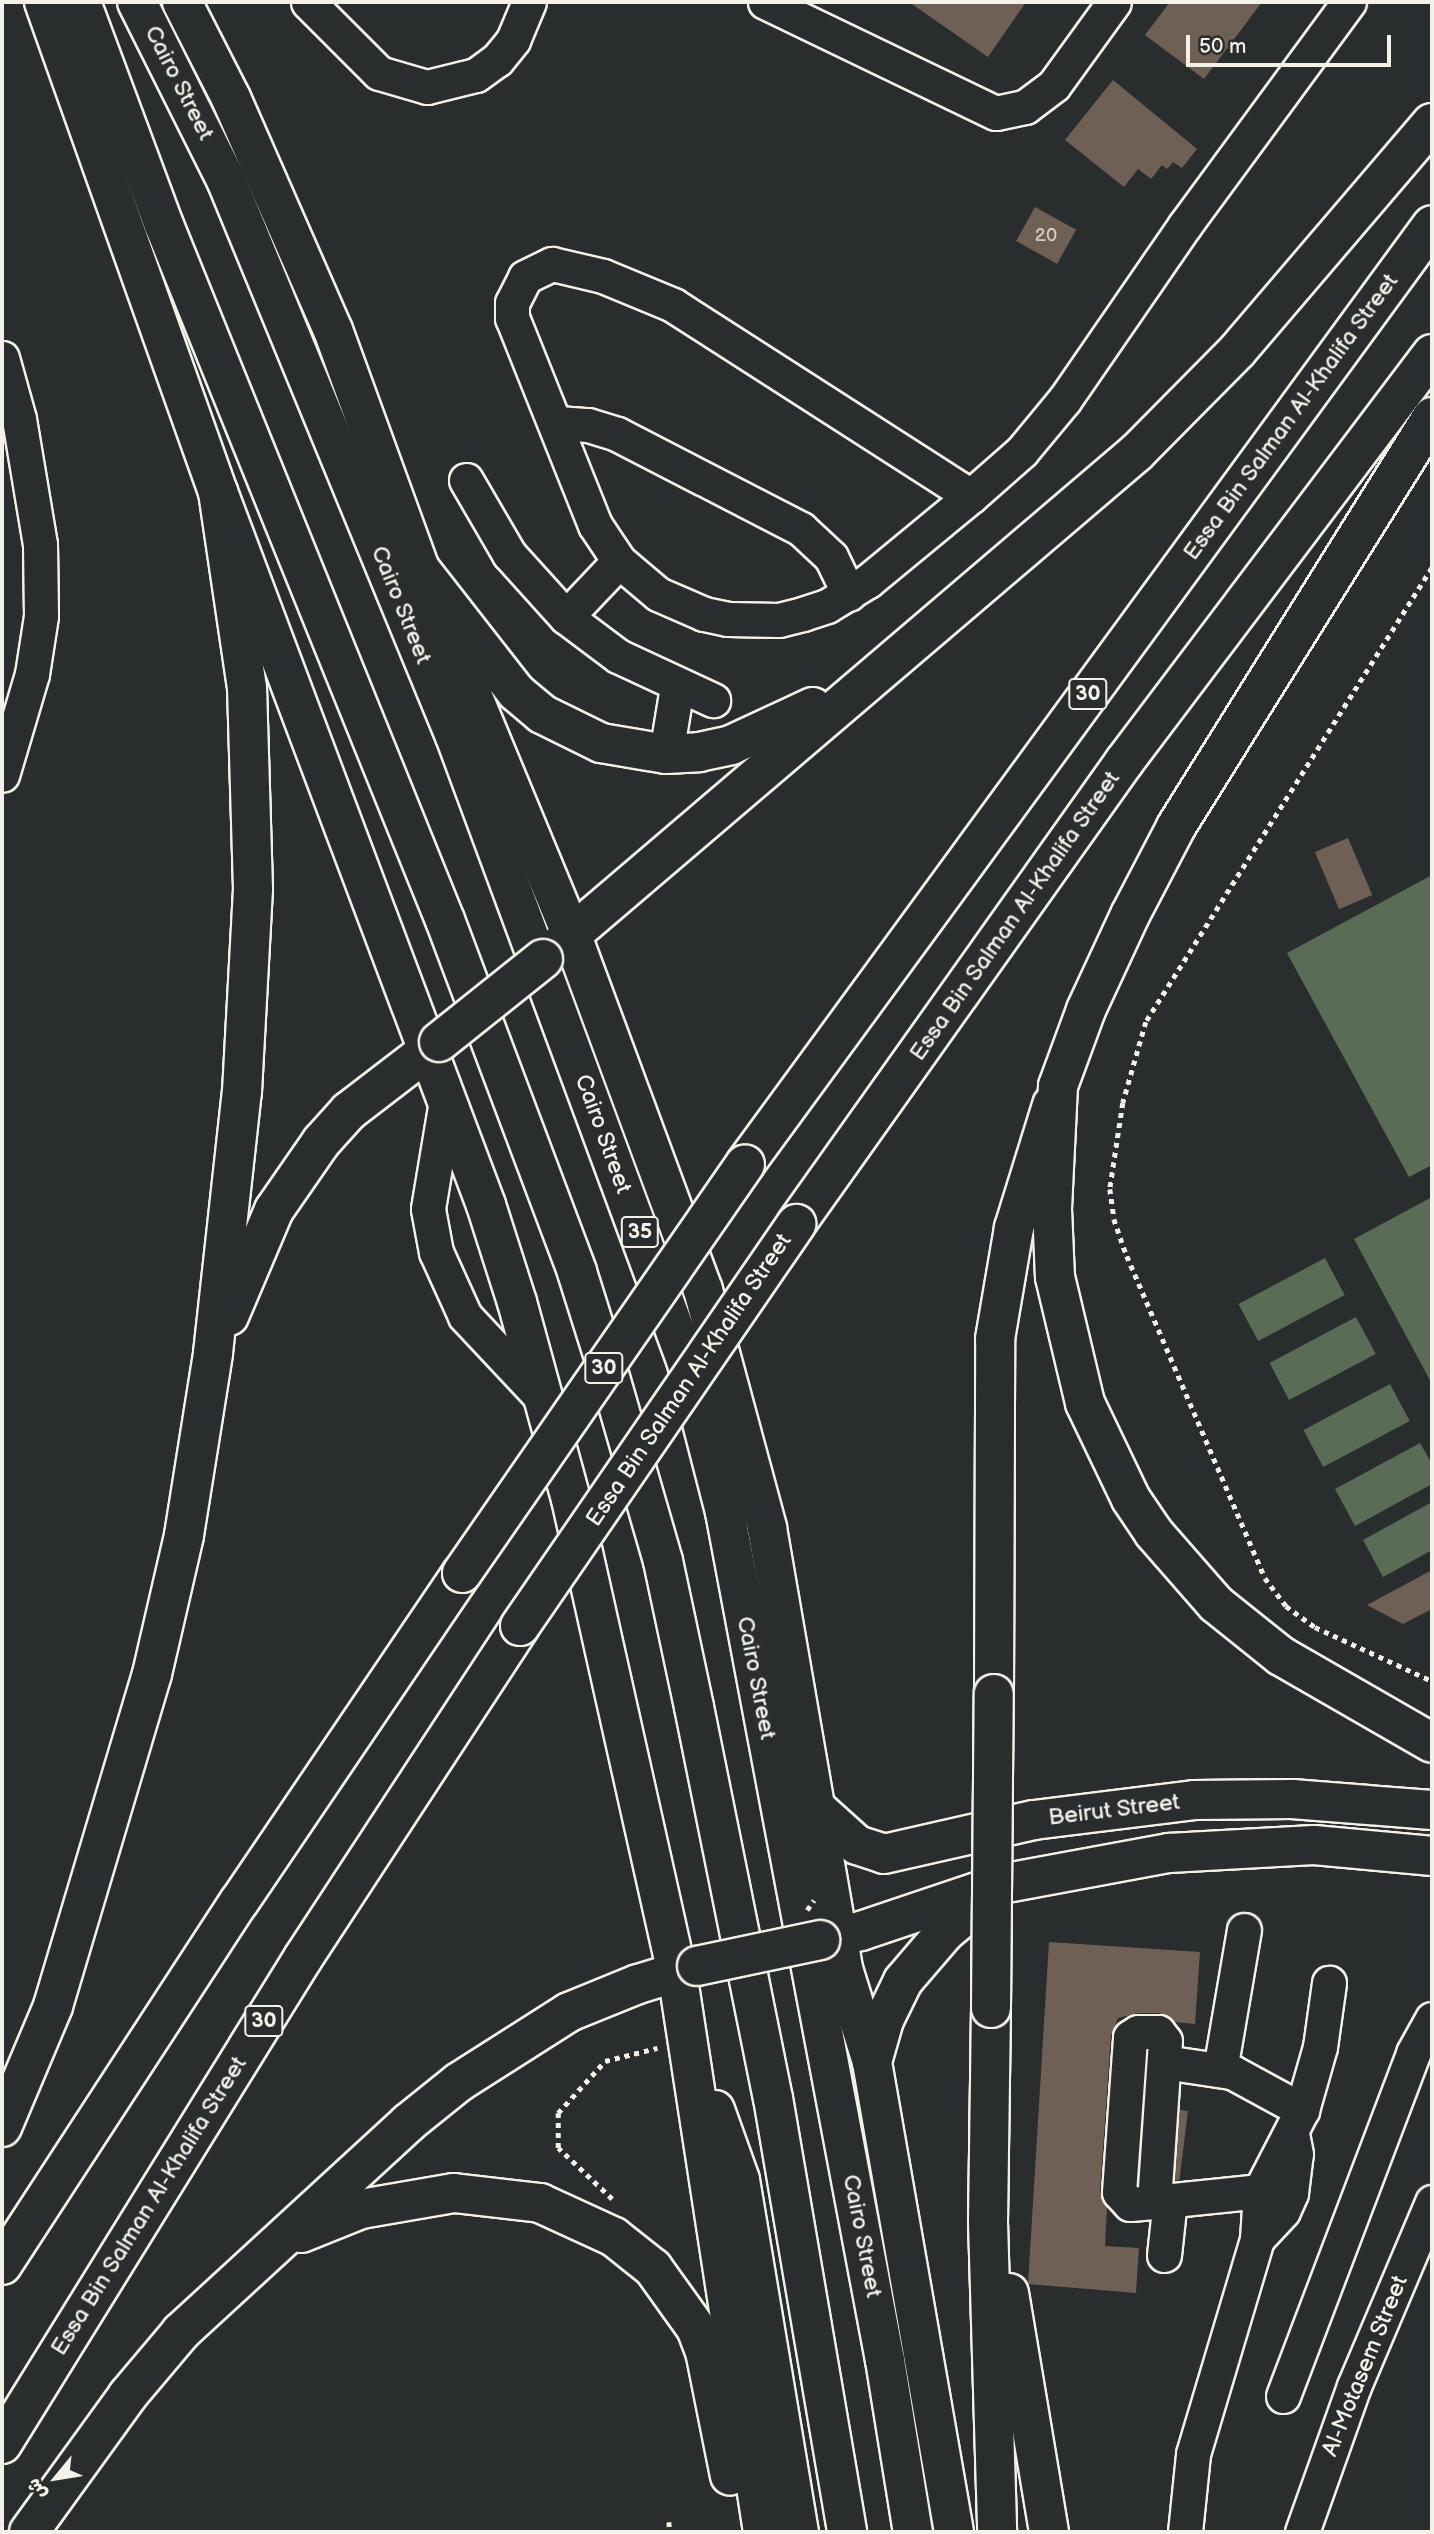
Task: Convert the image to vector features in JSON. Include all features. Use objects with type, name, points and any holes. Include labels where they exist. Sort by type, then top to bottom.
[{"type":"main road","points":[[44,2],[218,492],[433,1047],[446,1101],[494,1230],[544,1400],[687,1969],[694,2075],[763,2532]]},
{"type":"main road","points":[[81,2],[164,225],[445,920],[564,1235],[607,1367],[663,1562],[697,1720],[773,2098],[848,2532]]},
{"type":"main road","name":"Cairo Street","points":[[137,2],[232,194],[455,736],[686,1360],[725,1512],[886,2360],[913,2532]]},
{"type":"main road","name":"Cairo Street","points":[[182,2],[231,98],[332,330],[557,948],[663,1173],[738,1408],[767,1528],[816,1808],[829,1938],[844,1972],[873,2062],[954,2532]]},
{"type":"main road","points":[[213,1353],[275,1210],[296,1175],[349,1111],[557,948],[868,679],[1117,469],[1193,398],[1432,123]]},
{"type":"main road","name":"Essa Bin Salman Al-Khalifa Street","points":[[2,2265],[224,1925],[462,1573],[745,1164],[1432,225]]},
{"type":"main road","name":"Essa Bin Salman Al-Khalifa Street","points":[[2,2444],[303,1958],[520,1626],[796,1224],[1124,762],[1432,354]]},
{"type":"main road","points":[[997,2532],[988,2222],[995,1694],[992,1431],[996,1327],[1017,1216],[1058,1086],[1105,966],[1170,838],[1432,417]]},
{"type":"main road","points":[[2,2127],[53,2006],[152,1674],[186,1523],[213,1353],[243,1079],[253,889],[247,688],[218,492]]},
{"type":"main road","points":[[420,569],[494,668],[542,714],[601,743],[666,754],[731,745],[868,679]]},
{"type":"main road","points":[[1058,1086],[1052,1209],[1055,1277],[1085,1403],[1131,1499],[1186,1573],[1251,1632],[1327,1686],[1432,1742]]},
{"type":"main road","name":"Beirut Street","points":[[816,1808],[851,1841],[884,1854],[1034,1820],[1194,1800],[1292,1799],[1432,1810]]},
{"type":"main road","points":[[29,2532],[154,2363],[271,2249],[408,2123],[502,2053],[569,2012],[687,1969],[829,1938],[1001,1884],[1116,1860],[1220,1847],[1314,1845],[1432,1856]]},
{"type":"main road","points":[[873,2062],[884,2020],[903,1981],[945,1932],[1001,1884]]},
{"type":"main road","points":[[694,2075],[722,2125],[740,2180],[799,2532]]},
{"type":"main road","points":[[271,2249],[361,2209],[454,2193],[540,2203],[593,2225],[653,2267],[696,2328],[746,2532]]},
{"type":"main road","points":[[988,2222],[1012,2307],[1049,2532]]},
{"type":"street","points":[[308,2],[379,73],[428,87],[476,75],[497,60],[513,40],[529,2]]},
{"type":"street","points":[[765,2],[996,113],[1026,107],[1054,85],[1114,2]]},
{"type":"street","points":[[971,496],[673,305],[603,276],[552,264],[531,272],[516,289],[512,318],[558,423],[595,525],[619,561],[658,594],[704,614],[728,619],[779,620],[827,606],[849,594],[971,496],[1022,451],[1065,399],[1185,225],[1349,2]]},
{"type":"street","points":[[2,358],[11,417],[40,544],[41,617],[32,674],[2,775]]},
{"type":"street","points":[[558,423],[588,425],[617,434],[801,529],[831,557],[849,594]]},
{"type":"street","points":[[466,480],[509,554],[566,617],[618,656],[677,687],[713,700]]},
{"type":"street","points":[[566,617],[619,561]]},
{"type":"street","points":[[666,754],[677,687]]},
{"type":"street","points":[[446,1101],[428,1209],[436,1252],[465,1316],[544,1400]]},
{"type":"street","points":[[1220,2070],[1244,1930]]},
{"type":"street","points":[[1257,2239],[1283,2211],[1291,2193],[1297,2122],[1320,2047],[1329,1983]]},
{"type":"street","points":[[1283,2396],[1413,2053],[1432,2019]]},
{"type":"street","points":[[1260,2190],[1124,2203],[1119,2192],[1132,2034],[1163,2034],[1164,2062],[1220,2070],[1245,2077],[1297,2122]]},
{"type":"street","points":[[1185,2532],[1196,2442],[1257,2239],[1260,2190],[1272,2160],[1297,2122]]},
{"type":"street","points":[[1162,2201],[1164,2255]]},
{"type":"street","name":"Al-Motasem Street","points":[[1302,2532],[1354,2386],[1432,2202]]},
{"type":"path","points":[[1432,568],[1146,1022],[1123,1102],[1110,1189],[1114,1219],[1127,1256],[1265,1578],[1286,1605],[1315,1627],[1432,1681]]},
{"type":"path","points":[[593,2225],[612,2199],[558,2147],[558,2113],[604,2061],[657,2048],[659,2037]]},
{"type":"path","points":[[669,2522],[670,2532]]},
{"type":"green space","points":[[1432,875],[1432,1165],[1409,1177],[1287,953]]},
{"type":"green space","points":[[1432,1197],[1432,1384],[1354,1239]]},
{"type":"green space","points":[[1325,1258],[1345,1295],[1258,1341],[1238,1304]]},
{"type":"green space","points":[[1356,1317],[1376,1354],[1289,1400],[1269,1363]]},
{"type":"green space","points":[[1390,1384],[1410,1421],[1323,1467],[1303,1430]]},
{"type":"green space","points":[[1420,1443],[1432,1464],[1432,1484],[1355,1526],[1335,1489]]},
{"type":"green space","points":[[1432,1502],[1432,1550],[1383,1577],[1363,1540]]},
{"type":"building","points":[[909,2],[1026,2],[988,57]]},
{"type":"building","points":[[1170,2],[1262,2],[1204,79],[1145,35]]},
{"type":"building","points":[[1113,80],[1197,149],[1182,168],[1173,162],[1167,169],[1162,165],[1151,179],[1138,169],[1124,187],[1065,140]]},
{"type":"building","points":[[1035,207],[1076,230],[1057,264],[1016,241]]},
{"type":"building","points":[[1348,838],[1372,895],[1339,909],[1315,852]]},
{"type":"building","points":[[1432,1570],[1432,1609],[1403,1624],[1367,1605]]},
{"type":"building","points":[[1049,1942],[1200,1952],[1195,2024],[1175,2022],[1159,2013],[1138,2013],[1118,2018],[1111,2036],[1100,2191],[1107,2207],[1105,2246],[1139,2248],[1136,2293],[1028,2284]]},
{"type":"building","points":[[1180,2110],[1188,2111],[1179,2180],[1171,2179]]}]
